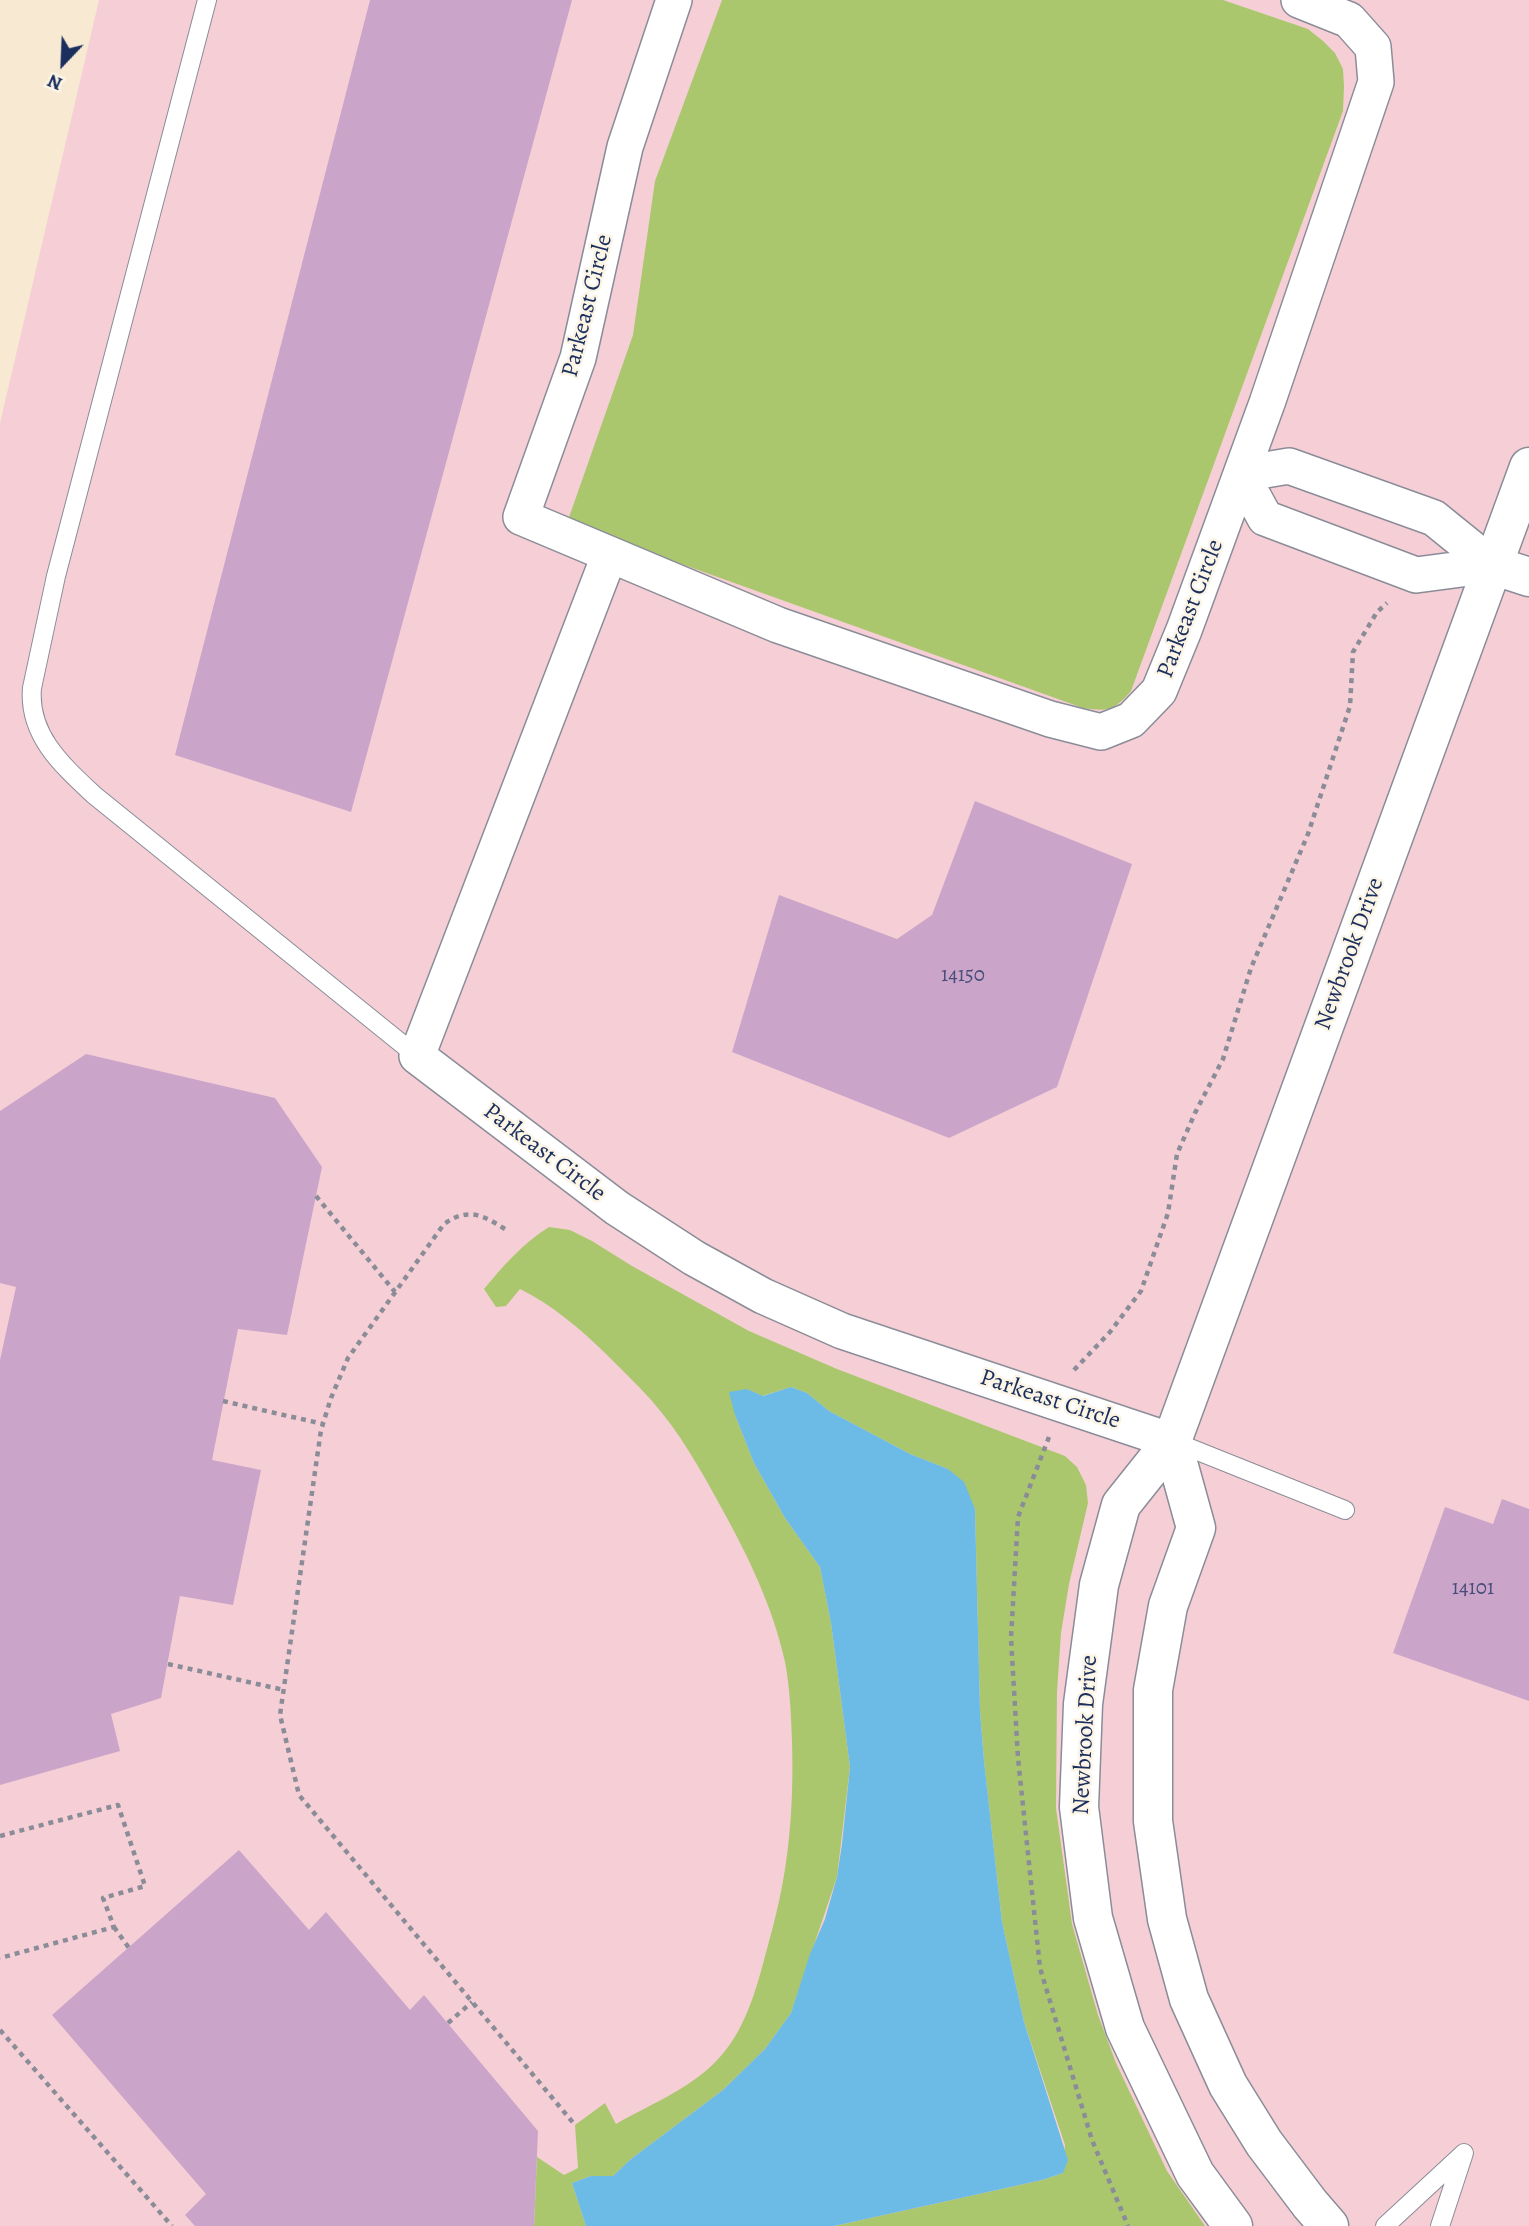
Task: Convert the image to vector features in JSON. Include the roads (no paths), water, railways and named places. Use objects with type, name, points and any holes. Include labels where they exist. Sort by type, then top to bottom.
[{"type":"street","name":"Parkeast Circle","points":[[674,0],[625,147],[578,358],[522,517],[609,556],[778,625],[1049,719],[1101,732],[1132,720],[1159,691],[1241,474],[1376,82],[1373,47],[1349,20],[1299,0]]},
{"type":"street","points":[[1492,565],[1416,575],[1265,518],[1241,474],[1289,466],[1391,502],[1434,518],[1492,565],[1529,577]]},
{"type":"street","name":"Newbrook Drive","points":[[1233,2226],[1195,2174],[1125,2028],[1093,1918],[1079,1807],[1083,1704],[1098,1585],[1121,1505],[1171,1441],[1529,467]]},
{"type":"street","points":[[417,1056],[609,556]]},
{"type":"street","name":"Parkeast Circle","points":[[417,1056],[617,1208],[694,1258],[764,1296],[842,1331],[1171,1441]]},
{"type":"street","points":[[1171,1441],[1196,1528],[1168,1606],[1153,1690],[1153,1821],[1167,1919],[1189,1999],[1228,2085],[1264,2143],[1329,2226]]},
{"type":"lane","points":[[207,0],[56,576],[30,704],[49,750],[94,795],[417,1056]]},
{"type":"lane","points":[[1171,1441],[1345,1510]]},
{"type":"lane","points":[[1385,2226],[1464,2153],[1440,2226]]},
{"type":"water","points":[[791,1387],[807,1393],[829,1411],[910,1454],[948,1469],[964,1482],[975,1509],[980,1711],[1002,1922],[1024,2022],[1068,2160],[1063,2173],[1042,2180],[834,2226],[586,2226],[572,2183],[591,2176],[613,2176],[631,2159],[723,2090],[765,2049],[791,2013],[837,1877],[850,1767],[831,1623],[820,1567],[785,1518],[754,1463],[729,1392],[747,1389],[763,1396]]}]
